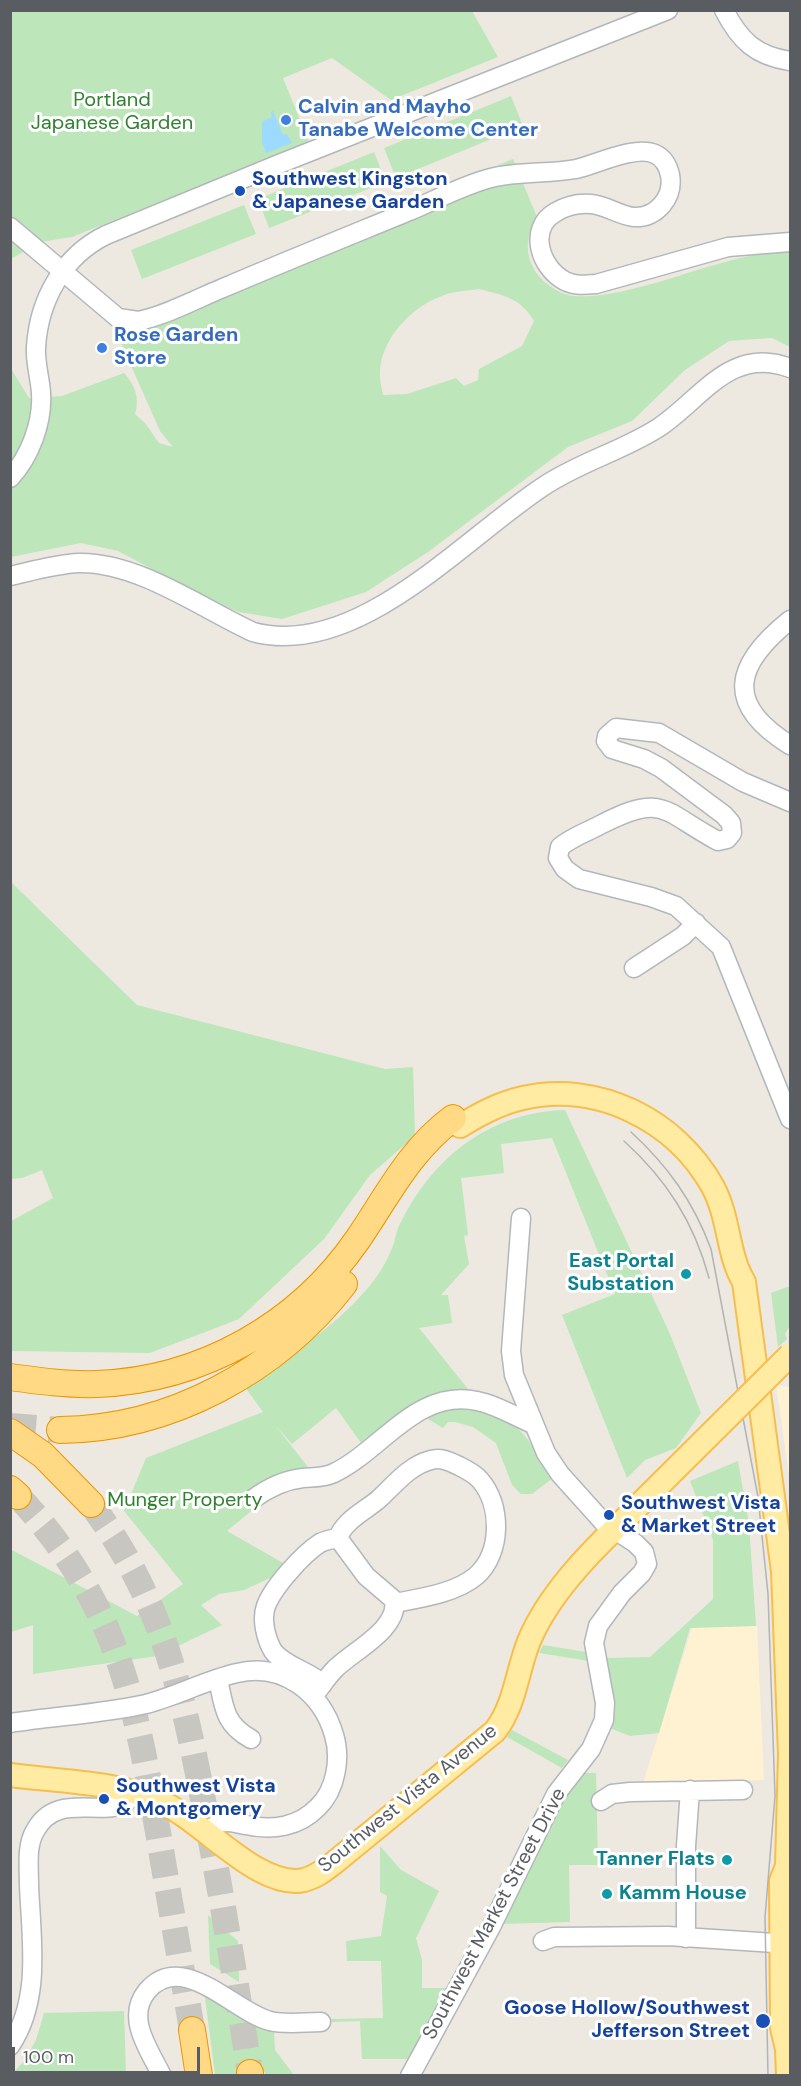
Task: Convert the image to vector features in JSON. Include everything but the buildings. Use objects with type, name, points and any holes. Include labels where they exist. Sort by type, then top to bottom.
[{"type":"highway","points":[[10,1377],[75,1384],[132,1381],[186,1368],[239,1344],[295,1310],[319,1288],[414,1164],[452,1126]]},
{"type":"highway","points":[[60,1430],[107,1427],[146,1418],[220,1388],[262,1363],[303,1329],[332,1300],[350,1275],[414,1164]]},
{"type":"highway","points":[[10,1432],[43,1455],[91,1504]]},
{"type":"highway","points":[[192,2030],[200,2076]]},
{"type":"main road","points":[[452,1126],[497,1094],[523,1087],[551,1083],[601,1087],[649,1107],[689,1137],[723,1182],[742,1232],[747,1267],[744,1282],[783,1571],[790,1754],[789,1869],[781,1881],[786,1944],[782,2028],[787,2049],[788,2076]]},
{"type":"main road","name":"Southwest Vista Avenue","points":[[10,1775],[134,1793],[159,1801],[183,1813],[252,1866],[280,1880],[297,1881],[311,1877],[335,1862],[495,1731],[507,1712],[534,1632],[577,1569],[790,1355]]},
{"type":"street","points":[[10,478],[28,452],[38,424],[41,394],[36,358],[37,332],[47,301],[61,272],[75,255],[106,235],[668,10]]},
{"type":"street","points":[[724,10],[735,31],[753,50],[774,59],[790,61]]},
{"type":"street","points":[[10,226],[61,272],[118,318],[145,319],[491,178],[577,169],[619,156],[646,151],[656,154],[669,170],[669,192],[661,207],[647,215],[634,217],[592,204],[575,205],[553,213],[545,221],[540,232],[543,262],[551,272],[565,282],[577,285],[596,284],[728,248],[774,241],[790,242]]},
{"type":"street","points":[[10,576],[78,563],[104,565],[146,578],[253,632],[271,637],[296,637],[323,630],[364,614],[398,596],[543,487],[593,458],[658,428],[725,374],[754,363],[774,363],[790,368]]},
{"type":"street","points":[[790,620],[761,647],[753,660],[744,686],[746,703],[754,716],[774,735],[790,745]]},
{"type":"street","points":[[790,802],[743,782],[659,733],[621,728],[610,731],[606,741],[612,749],[644,759],[662,768],[724,815],[731,824],[732,833],[727,839],[718,841],[672,813],[643,807],[619,815],[567,841],[558,851],[560,863],[579,879],[663,900],[684,912],[723,950],[790,1119]]},
{"type":"street","points":[[634,968],[682,936],[696,923]]},
{"type":"street","name":"Southwest Market Street Drive","points":[[410,2076],[491,1927],[556,1794],[591,1749],[604,1720],[604,1690],[594,1643],[598,1626],[622,1593],[642,1574],[647,1564],[644,1552],[560,1474],[546,1453],[532,1424],[511,1358],[521,1218]]},
{"type":"street","points":[[253,1499],[272,1486],[301,1478],[322,1478],[333,1474],[373,1449],[410,1416],[453,1400],[476,1400],[496,1406],[532,1424]]},
{"type":"street","points":[[208,1831],[219,1823],[226,1822],[259,1828],[289,1826],[319,1807],[329,1792],[338,1754],[332,1727],[319,1690],[315,1676],[278,1656],[269,1642],[264,1614],[268,1600],[319,1544],[338,1538],[345,1526],[405,1474],[426,1461],[438,1459],[449,1461],[481,1481],[493,1505],[496,1533],[493,1550],[485,1566],[472,1579],[458,1587],[395,1603],[378,1636],[336,1668],[319,1690]]},
{"type":"street","points":[[338,1538],[366,1576],[391,1596],[395,1603]]},
{"type":"street","points":[[10,1723],[145,1704],[238,1672],[271,1673],[319,1690]]},
{"type":"street","points":[[218,1679],[226,1714],[235,1730],[251,1739]]},
{"type":"street","points":[[686,1938],[686,1846],[690,1790]]},
{"type":"street","points":[[601,1801],[612,1794],[743,1790]]},
{"type":"street","points":[[10,2046],[25,2018],[31,1988],[29,1865],[34,1831],[47,1816],[58,1809],[121,1806],[130,1800],[134,1793]]},
{"type":"street","points":[[543,1941],[554,1937],[686,1938],[786,1944]]},
{"type":"street","points":[[162,2076],[141,2031],[138,2015],[146,1993],[165,1978],[178,1976],[191,1978],[242,2008],[273,2022],[321,2022]]},
{"type":"shaded area","points":[[776,1385],[790,1387],[790,1482]]},
{"type":"shaded area","points":[[757,1626],[764,1780],[643,1783],[692,1628]]},
{"type":"green space","name":"Portland Japanese Garden","points":[[11,11],[472,11],[498,57],[391,100],[332,58],[283,78],[309,142],[72,237],[40,242],[11,259]]},
{"type":"green space","points":[[511,96],[523,126],[396,178],[384,148]]},
{"type":"green space","points":[[374,152],[386,182],[269,228],[258,199]]},
{"type":"green space","points":[[513,159],[537,217],[528,243],[531,262],[541,279],[551,287],[569,295],[594,296],[614,293],[756,254],[790,251],[790,347],[772,338],[729,341],[685,370],[632,421],[568,447],[428,552],[366,592],[282,619],[239,612],[216,603],[118,551],[81,543],[11,557],[10,367],[29,398],[62,396],[124,373],[136,392],[135,414],[145,423],[159,443],[173,447],[160,431],[112,323]],"holes":[[[479,289],[511,299],[529,313],[534,321],[522,346],[479,369],[478,380],[464,386],[456,378],[407,394],[383,395],[380,381],[382,360],[392,336],[400,325],[420,307],[446,294]]]},
{"type":"green space","points":[[244,205],[256,234],[142,279],[131,250]]},
{"type":"green space","points":[[10,881],[137,1005],[385,1069],[413,1067],[415,1136],[370,1175],[324,1239],[239,1319],[150,1353],[11,1351],[11,1221],[53,1198],[42,1170],[22,1178],[11,1179]]},
{"type":"green space","name":"Munger Property","points":[[565,1110],[670,1334],[701,1413],[676,1448],[645,1460],[627,1478],[562,1315],[615,1294],[552,1138],[501,1144],[504,1173],[461,1178],[468,1235],[464,1236],[469,1264],[441,1295],[448,1295],[452,1323],[419,1328],[468,1389],[437,1393],[423,1399],[398,1414],[361,1443],[336,1408],[292,1444],[275,1425],[308,1467],[268,1482],[246,1496],[255,1508],[227,1531],[292,1568],[244,1590],[219,1594],[201,1605],[222,1625],[157,1656],[33,1674],[33,1625],[11,1632],[10,1549],[137,1616],[183,1584],[124,1511],[146,1458],[263,1412],[245,1387],[324,1330],[375,1280],[386,1262],[398,1227],[414,1198],[448,1158],[489,1129],[513,1119]]},
{"type":"green space","points":[[790,1286],[790,1326],[785,1334],[787,1339],[778,1347],[771,1293]]},
{"type":"green space","points":[[453,1406],[490,1413],[510,1422],[527,1439],[553,1478],[532,1494],[521,1494],[512,1485],[496,1443],[473,1427],[448,1422],[443,1428],[423,1416]]},
{"type":"green space","points":[[738,1461],[749,1524],[756,1626],[690,1628],[659,1733],[630,1736],[607,1727],[614,1699],[606,1658],[650,1657],[713,1599],[713,1540],[690,1481]]},
{"type":"green space","points":[[543,1645],[586,1652],[589,1661],[539,1653]]},
{"type":"green space","points":[[512,1730],[568,1760],[562,1768],[507,1737]]},
{"type":"green space","points":[[580,1773],[596,1773],[598,1865],[569,1865],[570,1922],[502,1924],[559,1808]]},
{"type":"green space","points":[[380,1846],[401,1870],[439,1891],[416,1938],[422,1960],[422,1988],[447,1988],[412,2059],[362,2059],[360,2021],[331,2022],[331,2019],[383,2018],[381,1961],[347,1961],[346,1941],[381,1936],[387,1896],[380,1892]]},
{"type":"green space","points":[[208,1915],[238,1941],[239,1982],[210,1964]]},
{"type":"green space","points":[[204,1990],[274,2030],[275,2050],[294,2075],[266,2075],[264,2071],[241,2075],[215,2075]]},
{"type":"green space","points":[[124,2011],[126,2075],[11,2075],[25,2060],[36,2040],[44,2013]]},
{"type":"water","points":[[273,111],[283,135],[287,134],[292,143],[266,153],[262,142],[262,122],[272,117],[271,112]]},
{"type":"tunnel","points":[[10,1426],[60,1430]]},
{"type":"tunnel","points":[[18,1496],[46,1528],[82,1580],[119,1660],[144,1758],[192,2030]]},
{"type":"tunnel","points":[[91,1504],[117,1542],[138,1580],[155,1619],[181,1698],[214,1857],[250,2073]]},
{"type":"tram line","points":[[631,1132],[657,1158],[678,1185],[696,1215],[711,1249],[758,1497],[768,1594],[775,1796],[765,1917],[768,2076]]},
{"type":"tram line","points":[[624,1141],[653,1171],[677,1203],[695,1238],[709,1278]]},
{"type":"place","name":"Calvin and Mayho Tanabe Welcome Center","points":[[286,120]]},
{"type":"place","name":"Southwest Kingston & Japanese Garden","points":[[240,191]]},
{"type":"place","name":"Rose Garden Store","points":[[102,348]]},
{"type":"place","name":"East Portal Substation","points":[[686,1274]]},
{"type":"place","name":"Southwest Vista & Market Street","points":[[609,1515]]},
{"type":"place","name":"Southwest Vista & Montgomery","points":[[104,1799]]},
{"type":"place","name":"Tanner Flats","points":[[727,1860]]},
{"type":"place","name":"Kamm House","points":[[607,1894]]},
{"type":"place","name":"Goose Hollow/Southwest Jefferson Street","points":[[763,2021]]}]
